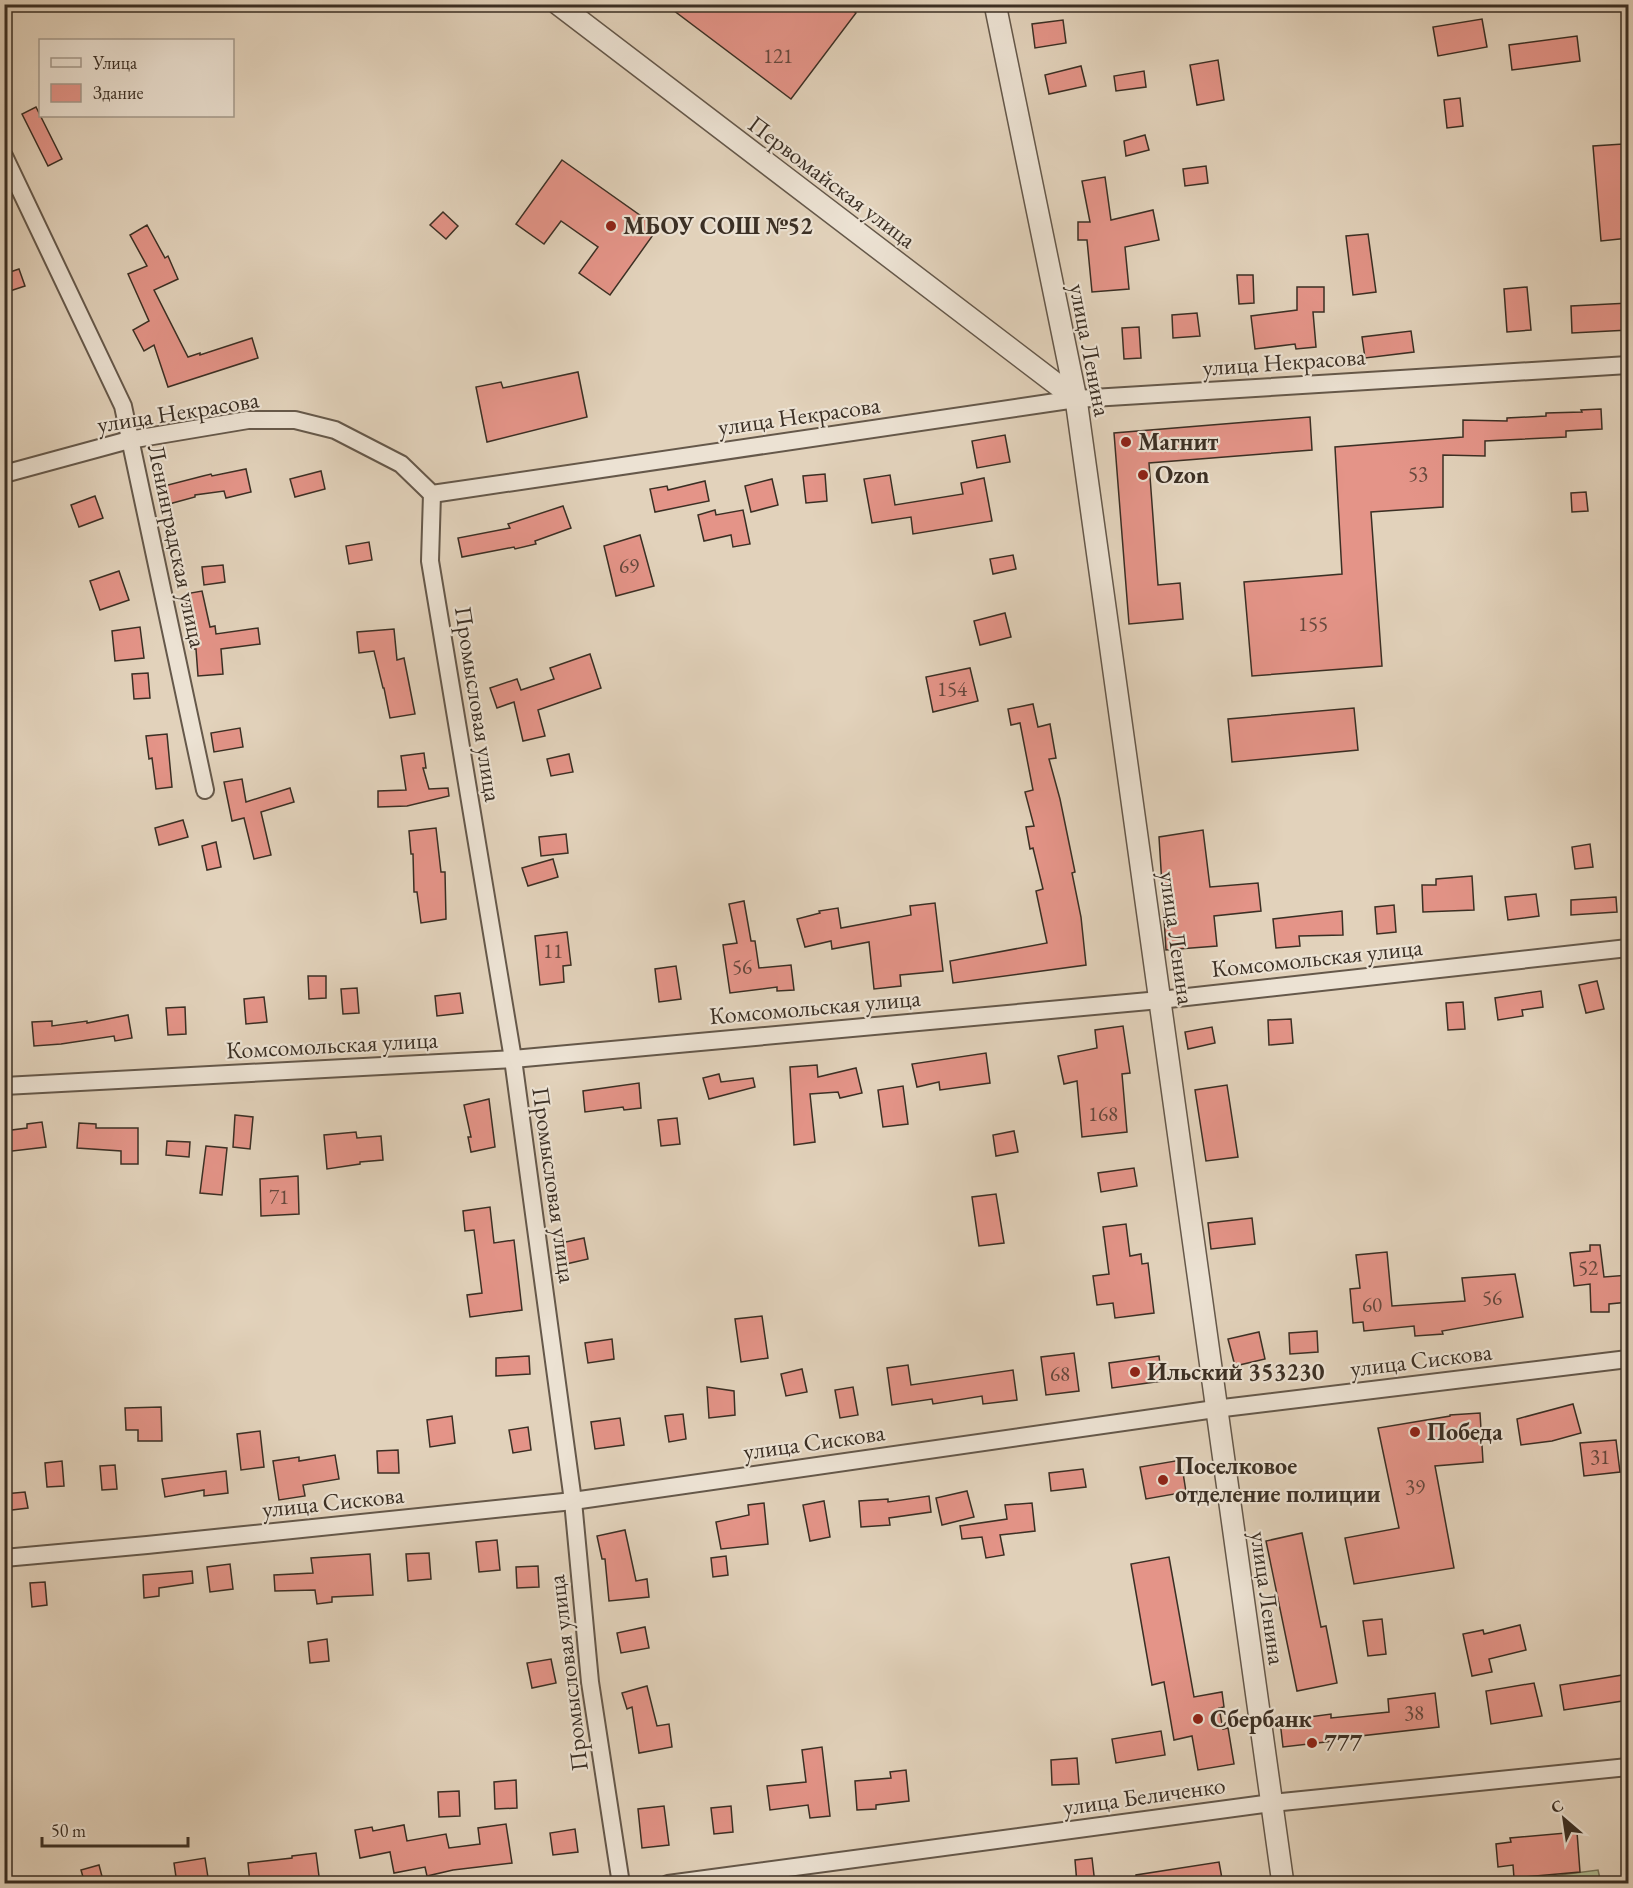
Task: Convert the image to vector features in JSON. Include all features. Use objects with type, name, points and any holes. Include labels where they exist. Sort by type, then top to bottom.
[{"type":"street","name":"Первомайская улица","points":[[558,4],[1076,399]]},
{"type":"street","name":"улица Ленина","points":[[995,4],[1076,399],[1283,1884]]},
{"type":"street","name":"Ленинградская улица","points":[[4,156],[123,406],[205,790]]},
{"type":"street","name":"улица Некрасова","points":[[4,474],[129,440],[248,420],[295,420],[335,430],[400,464],[432,494],[1076,399],[1629,365]]},
{"type":"street","name":"Промысловая улица","points":[[432,494],[430,561],[513,1059],[573,1501],[590,1682],[621,1884]]},
{"type":"street","name":"Комсомольская улица","points":[[4,1086],[513,1059],[1160,1000],[1629,948]]},
{"type":"street","name":"улица Сискова","points":[[4,1558],[573,1501],[1215,1409],[1629,1359]]},
{"type":"street","name":"улица Беличенко","points":[[668,1884],[1272,1803],[1629,1767]]},
{"type":"green space","points":[[1598,1870],[1601,1883],[1500,1883]]},
{"type":"building","points":[[665,4],[844,4],[856,13],[791,99]]},
{"type":"building","points":[[1482,19],[1487,47],[1438,56],[1433,27]]},
{"type":"building","points":[[1063,20],[1066,43],[1035,48],[1032,24]]},
{"type":"building","points":[[1577,36],[1580,61],[1512,70],[1509,45]]},
{"type":"building","points":[[1218,60],[1224,100],[1197,105],[1190,65]]},
{"type":"building","points":[[1081,66],[1086,86],[1049,94],[1045,75]]},
{"type":"building","points":[[1144,71],[1146,87],[1116,91],[1114,76]]},
{"type":"building","points":[[1460,98],[1463,126],[1447,128],[1444,100]]},
{"type":"building","points":[[36,107],[62,159],[48,166],[22,114]]},
{"type":"building","points":[[1145,135],[1149,150],[1126,156],[1124,141]]},
{"type":"building","points":[[1623,144],[1629,204],[1629,238],[1601,241],[1593,146]]},
{"type":"building","name":"МБОУ СОШ №52","points":[[562,160],[658,228],[610,295],[579,273],[598,247],[561,221],[544,244],[516,224]]},
{"type":"building","points":[[1206,166],[1208,183],[1185,186],[1183,169]]},
{"type":"building","points":[[1105,177],[1111,220],[1153,210],[1159,240],[1125,247],[1129,289],[1092,292],[1087,240],[1078,240],[1078,222],[1090,222],[1082,181]]},
{"type":"building","points":[[443,212],[458,226],[446,239],[430,225]]},
{"type":"building","points":[[147,225],[165,258],[168,256],[178,279],[154,290],[188,357],[252,338],[258,358],[168,387],[154,345],[144,351],[133,330],[149,321],[128,274],[147,266],[130,235]]},
{"type":"building","points":[[1368,234],[1376,292],[1353,295],[1346,236]]},
{"type":"building","points":[[19,269],[25,286],[4,293],[4,274]]},
{"type":"building","points":[[1237,275],[1253,275],[1254,303],[1239,304]]},
{"type":"building","points":[[1297,287],[1324,287],[1324,312],[1313,312],[1316,347],[1296,349],[1295,344],[1255,349],[1251,316],[1297,310]]},
{"type":"building","points":[[1527,287],[1531,330],[1507,332],[1504,289]]},
{"type":"building","points":[[1629,303],[1629,330],[1572,333],[1571,306]]},
{"type":"building","points":[[1197,313],[1200,336],[1173,338],[1172,315]]},
{"type":"building","points":[[1139,327],[1141,358],[1124,359],[1122,328]]},
{"type":"building","points":[[1411,331],[1414,352],[1365,358],[1362,337]]},
{"type":"building","points":[[578,372],[587,417],[487,442],[476,387],[501,382],[503,388]]},
{"type":"building","points":[[1601,409],[1602,429],[1566,431],[1566,437],[1485,441],[1485,456],[1443,455],[1443,507],[1371,512],[1382,666],[1252,676],[1244,582],[1342,574],[1335,447],[1463,437],[1463,420],[1507,421],[1507,418],[1546,416],[1546,413]]},
{"type":"building","points":[[1310,417],[1312,450],[1149,463],[1158,585],[1180,583],[1183,619],[1129,624],[1114,433]]},
{"type":"building","points":[[1005,435],[1010,462],[977,468],[972,441]]},
{"type":"building","points":[[246,469],[251,492],[226,498],[224,491],[195,495],[195,497],[169,504],[164,486],[211,474],[212,476]]},
{"type":"building","points":[[321,471],[325,489],[295,497],[290,479]]},
{"type":"building","points":[[825,474],[827,501],[806,503],[803,476]]},
{"type":"building","points":[[890,475],[895,505],[963,494],[961,483],[984,478],[992,521],[913,534],[911,517],[872,523],[864,479]]},
{"type":"building","points":[[772,479],[778,505],[751,512],[745,486]]},
{"type":"building","points":[[705,481],[709,501],[655,512],[650,489],[667,486],[668,490]]},
{"type":"building","points":[[1586,492],[1588,511],[1572,512],[1571,493]]},
{"type":"building","points":[[95,496],[103,518],[79,527],[71,505]]},
{"type":"building","points":[[563,506],[571,528],[535,541],[536,544],[462,557],[458,538],[510,528],[508,524]]},
{"type":"building","points":[[715,510],[716,515],[743,510],[750,544],[733,547],[731,535],[704,541],[698,515]]},
{"type":"building","points":[[640,535],[654,586],[616,596],[604,546]]},
{"type":"building","points":[[369,542],[372,560],[349,564],[346,546]]},
{"type":"building","points":[[1013,555],[1016,569],[993,574],[990,559]]},
{"type":"building","points":[[223,565],[225,582],[204,585],[202,567]]},
{"type":"building","points":[[119,571],[129,600],[100,610],[90,581]]},
{"type":"building","points":[[202,591],[210,627],[215,626],[216,634],[258,628],[260,644],[221,649],[223,674],[198,676],[196,649],[194,649],[185,594]]},
{"type":"building","points":[[1005,613],[1011,637],[980,645],[974,621]]},
{"type":"building","points":[[140,627],[144,658],[115,661],[112,631]]},
{"type":"building","points":[[394,629],[397,660],[404,658],[415,714],[390,718],[374,651],[359,653],[357,632]]},
{"type":"building","points":[[590,654],[601,688],[538,710],[545,736],[523,741],[514,702],[497,708],[490,688],[517,679],[521,690],[554,679],[550,668]]},
{"type":"building","points":[[970,668],[978,701],[933,712],[926,677]]},
{"type":"building","points":[[148,673],[150,698],[134,699],[132,674]]},
{"type":"building","points":[[1033,704],[1038,727],[1050,724],[1056,758],[1049,759],[1075,872],[1072,873],[1081,917],[1086,965],[953,983],[950,961],[1047,943],[1036,891],[1043,889],[1033,848],[1030,849],[1026,827],[1034,826],[1025,792],[1033,790],[1020,723],[1011,725],[1008,709]]},
{"type":"building","points":[[1354,708],[1358,750],[1232,762],[1228,719]]},
{"type":"building","points":[[240,728],[243,747],[214,752],[211,733]]},
{"type":"building","points":[[167,734],[172,787],[156,789],[152,758],[149,759],[146,736]]},
{"type":"building","points":[[424,753],[426,768],[423,768],[429,789],[448,788],[449,796],[407,806],[378,807],[378,791],[406,790],[401,756]]},
{"type":"building","points":[[569,754],[573,772],[551,776],[547,759]]},
{"type":"building","points":[[242,779],[246,802],[290,788],[294,802],[261,812],[271,855],[254,859],[244,818],[232,821],[224,782]]},
{"type":"building","points":[[183,820],[188,837],[159,845],[155,828]]},
{"type":"building","points":[[436,828],[441,872],[445,872],[446,919],[421,923],[417,892],[414,892],[413,854],[411,854],[409,831]]},
{"type":"building","points":[[1203,830],[1210,887],[1258,883],[1261,911],[1214,916],[1217,946],[1166,950],[1159,837]]},
{"type":"building","points":[[566,834],[568,853],[541,856],[539,837]]},
{"type":"building","points":[[216,842],[221,867],[207,870],[202,846]]},
{"type":"building","points":[[1590,844],[1593,867],[1575,869],[1572,847]]},
{"type":"building","points":[[553,859],[558,877],[528,886],[522,868]]},
{"type":"building","points":[[1472,876],[1474,910],[1423,912],[1422,885],[1436,885],[1436,879]]},
{"type":"building","points":[[1536,894],[1539,916],[1508,920],[1505,897]]},
{"type":"building","points":[[1616,897],[1617,912],[1571,915],[1571,900]]},
{"type":"building","points":[[744,901],[751,941],[755,941],[759,968],[791,965],[794,990],[777,991],[777,987],[730,993],[723,945],[737,943],[729,904]]},
{"type":"building","points":[[935,903],[943,971],[900,975],[901,986],[874,989],[869,942],[832,949],[831,941],[805,947],[797,919],[820,913],[819,911],[838,908],[841,928],[911,915],[910,906]]},
{"type":"building","points":[[1394,905],[1396,932],[1377,934],[1375,907]]},
{"type":"building","points":[[1342,911],[1343,935],[1299,936],[1300,946],[1276,948],[1273,919]]},
{"type":"building","points":[[567,932],[571,965],[563,966],[564,982],[540,985],[535,936]]},
{"type":"building","points":[[676,966],[681,999],[659,1002],[655,969]]},
{"type":"building","points":[[308,976],[326,976],[326,998],[309,999]]},
{"type":"building","points":[[1597,981],[1604,1009],[1586,1013],[1579,985]]},
{"type":"building","points":[[357,988],[359,1013],[343,1014],[341,989]]},
{"type":"building","points":[[1541,991],[1543,1007],[1522,1010],[1523,1016],[1498,1020],[1495,998]]},
{"type":"building","points":[[460,993],[463,1013],[437,1016],[435,996]]},
{"type":"building","points":[[264,997],[267,1022],[246,1024],[244,999]]},
{"type":"building","points":[[1463,1002],[1465,1029],[1448,1030],[1446,1003]]},
{"type":"building","points":[[185,1007],[186,1034],[168,1035],[166,1008]]},
{"type":"building","points":[[128,1015],[132,1038],[115,1041],[114,1036],[34,1046],[32,1022],[52,1021],[52,1026],[87,1021],[87,1023]]},
{"type":"building","points":[[1291,1019],[1293,1043],[1269,1045],[1268,1020]]},
{"type":"building","points":[[1123,1026],[1130,1073],[1122,1074],[1127,1132],[1082,1137],[1077,1081],[1064,1084],[1058,1056],[1097,1048],[1095,1030]]},
{"type":"building","points":[[1212,1027],[1215,1043],[1188,1049],[1185,1032]]},
{"type":"building","points":[[986,1053],[990,1083],[940,1090],[939,1082],[917,1087],[912,1064]]},
{"type":"building","points":[[817,1065],[818,1077],[856,1068],[862,1093],[840,1098],[838,1092],[810,1094],[815,1142],[794,1145],[790,1067]]},
{"type":"building","points":[[719,1074],[721,1082],[753,1078],[755,1087],[709,1099],[703,1078]]},
{"type":"building","points":[[639,1083],[641,1108],[624,1110],[623,1107],[585,1112],[583,1091]]},
{"type":"building","points":[[1227,1085],[1238,1157],[1206,1161],[1195,1090]]},
{"type":"building","points":[[903,1086],[908,1124],[883,1127],[878,1090]]},
{"type":"building","points":[[489,1099],[495,1147],[471,1152],[468,1137],[471,1137],[464,1105]]},
{"type":"building","points":[[235,1115],[253,1117],[250,1149],[233,1147]]},
{"type":"building","points":[[677,1118],[680,1144],[661,1146],[658,1120]]},
{"type":"building","points":[[42,1122],[46,1147],[4,1152],[4,1131],[27,1128],[27,1124]]},
{"type":"building","points":[[79,1123],[96,1124],[96,1128],[138,1128],[138,1164],[121,1164],[121,1151],[77,1148]]},
{"type":"building","points":[[1014,1131],[1018,1152],[996,1156],[993,1135]]},
{"type":"building","points":[[356,1132],[357,1138],[381,1136],[383,1160],[327,1169],[324,1135]]},
{"type":"building","points":[[167,1141],[190,1142],[189,1157],[166,1155]]},
{"type":"building","points":[[206,1146],[227,1148],[222,1195],[200,1193]]},
{"type":"building","points":[[1134,1168],[1137,1186],[1101,1192],[1098,1173]]},
{"type":"building","points":[[298,1176],[299,1214],[261,1216],[260,1179]]},
{"type":"building","points":[[996,1194],[1004,1243],[979,1246],[972,1197]]},
{"type":"building","points":[[490,1207],[494,1243],[514,1240],[522,1310],[470,1317],[467,1295],[482,1293],[474,1230],[465,1231],[463,1211]]},
{"type":"building","points":[[1252,1218],[1255,1244],[1211,1249],[1208,1223]]},
{"type":"building","points":[[1126,1224],[1130,1256],[1141,1254],[1142,1264],[1148,1263],[1154,1313],[1115,1318],[1113,1303],[1097,1305],[1093,1276],[1109,1274],[1103,1227]]},
{"type":"building","points":[[584,1238],[588,1259],[566,1264],[561,1243]]},
{"type":"building","points":[[1590,1245],[1600,1245],[1604,1277],[1629,1275],[1629,1302],[1609,1304],[1609,1312],[1591,1312],[1590,1284],[1574,1286],[1570,1253],[1590,1251]]},
{"type":"building","points":[[1387,1252],[1392,1306],[1465,1301],[1462,1278],[1515,1274],[1523,1317],[1442,1331],[1443,1334],[1415,1336],[1414,1326],[1364,1331],[1363,1322],[1353,1323],[1350,1289],[1360,1288],[1356,1255]]},
{"type":"building","points":[[762,1316],[768,1358],[741,1362],[735,1319]]},
{"type":"building","points":[[1317,1331],[1318,1352],[1290,1354],[1289,1333]]},
{"type":"building","points":[[1259,1332],[1265,1359],[1235,1366],[1228,1339]]},
{"type":"building","points":[[612,1339],[614,1359],[588,1363],[585,1343]]},
{"type":"building","points":[[1074,1353],[1079,1391],[1046,1395],[1041,1357]]},
{"type":"building","points":[[529,1356],[530,1374],[496,1376],[496,1358]]},
{"type":"building","name":"Ильский 353230","points":[[1159,1356],[1162,1381],[1112,1388],[1109,1363]]},
{"type":"building","points":[[908,1365],[911,1385],[1013,1370],[1017,1400],[983,1404],[982,1396],[933,1404],[932,1399],[892,1405],[887,1368]]},
{"type":"building","points":[[802,1369],[807,1392],[786,1396],[781,1374]]},
{"type":"building","points":[[707,1387],[734,1391],[735,1415],[709,1418]]},
{"type":"building","points":[[853,1387],[858,1415],[840,1418],[835,1390]]},
{"type":"building","points":[[1573,1404],[1581,1433],[1552,1441],[1521,1445],[1517,1419]]},
{"type":"building","points":[[161,1407],[162,1441],[138,1441],[138,1430],[126,1430],[125,1408]]},
{"type":"building","points":[[1480,1413],[1483,1462],[1435,1466],[1454,1568],[1354,1584],[1345,1538],[1399,1528],[1378,1428],[1450,1415]]},
{"type":"building","points":[[683,1414],[686,1439],[669,1442],[665,1416]]},
{"type":"building","points":[[452,1416],[455,1443],[430,1447],[427,1420]]},
{"type":"building","points":[[620,1418],[624,1445],[595,1449],[591,1422]]},
{"type":"building","points":[[528,1427],[531,1450],[513,1453],[509,1430]]},
{"type":"building","points":[[260,1431],[264,1467],[241,1470],[237,1434]]},
{"type":"building","points":[[1616,1440],[1620,1472],[1584,1476],[1580,1443]]},
{"type":"building","points":[[398,1450],[399,1473],[378,1473],[377,1451]]},
{"type":"building","points":[[335,1455],[339,1479],[303,1485],[305,1496],[279,1500],[273,1461],[299,1457],[299,1461]]},
{"type":"building","name":"Поселковое отделение полиции","points":[[1181,1460],[1186,1492],[1146,1499],[1140,1467]]},
{"type":"building","points":[[62,1461],[64,1486],[47,1487],[45,1463]]},
{"type":"building","points":[[115,1465],[117,1489],[102,1490],[100,1466]]},
{"type":"building","points":[[1083,1469],[1086,1487],[1051,1491],[1049,1473]]},
{"type":"building","points":[[226,1471],[228,1493],[204,1496],[204,1490],[165,1497],[162,1479]]},
{"type":"building","points":[[967,1491],[974,1517],[942,1525],[936,1498]]},
{"type":"building","points":[[25,1492],[28,1508],[4,1511],[4,1494]]},
{"type":"building","points":[[929,1496],[931,1512],[889,1518],[890,1525],[861,1527],[859,1501],[888,1499],[888,1502]]},
{"type":"building","points":[[824,1501],[830,1537],[810,1541],[803,1505]]},
{"type":"building","points":[[764,1503],[768,1544],[721,1549],[716,1522],[749,1515],[748,1505]]},
{"type":"building","points":[[1032,1503],[1035,1531],[1000,1535],[1004,1555],[986,1558],[982,1537],[962,1539],[960,1526],[1007,1519],[1005,1505]]},
{"type":"building","points":[[625,1530],[636,1581],[647,1579],[649,1597],[609,1601],[605,1559],[602,1559],[597,1536]]},
{"type":"building","points":[[1302,1533],[1321,1627],[1326,1626],[1337,1683],[1297,1691],[1266,1541]]},
{"type":"building","points":[[497,1540],[500,1570],[479,1572],[476,1542]]},
{"type":"building","points":[[429,1553],[431,1579],[408,1581],[406,1554]]},
{"type":"building","points":[[370,1554],[373,1595],[332,1597],[332,1602],[317,1604],[315,1590],[275,1591],[274,1575],[313,1573],[311,1558]]},
{"type":"building","points":[[726,1556],[728,1575],[713,1577],[711,1558]]},
{"type":"building","points":[[1169,1557],[1194,1697],[1222,1692],[1224,1707],[1219,1708],[1223,1729],[1228,1728],[1234,1764],[1198,1770],[1192,1736],[1174,1740],[1164,1682],[1152,1685],[1131,1564]]},
{"type":"building","points":[[230,1564],[233,1589],[210,1592],[207,1567]]},
{"type":"building","points":[[538,1566],[539,1587],[517,1588],[516,1567]]},
{"type":"building","points":[[192,1571],[193,1583],[159,1588],[159,1596],[144,1598],[143,1575]]},
{"type":"building","points":[[45,1582],[47,1605],[32,1607],[30,1583]]},
{"type":"building","points":[[1382,1619],[1386,1654],[1368,1656],[1363,1621]]},
{"type":"building","points":[[1520,1625],[1526,1650],[1489,1659],[1492,1672],[1472,1676],[1463,1634],[1483,1630],[1484,1634]]},
{"type":"building","points":[[645,1627],[649,1648],[621,1653],[617,1633]]},
{"type":"building","points":[[327,1639],[329,1661],[310,1663],[308,1642]]},
{"type":"building","points":[[551,1659],[556,1683],[532,1688],[527,1663]]},
{"type":"building","points":[[1629,1674],[1629,1700],[1564,1710],[1560,1685]]},
{"type":"building","points":[[1534,1683],[1542,1716],[1491,1724],[1486,1691]]},
{"type":"building","points":[[647,1686],[657,1726],[669,1724],[672,1747],[639,1753],[632,1707],[627,1709],[622,1693]]},
{"type":"building","points":[[1435,1693],[1439,1727],[1283,1747],[1280,1721],[1331,1714],[1331,1718],[1389,1712],[1388,1699]]},
{"type":"building","points":[[1161,1731],[1165,1755],[1116,1763],[1112,1739]]},
{"type":"building","points":[[822,1747],[830,1816],[810,1818],[808,1805],[770,1810],[767,1786],[806,1782],[802,1750]]},
{"type":"building","points":[[1077,1758],[1079,1784],[1052,1785],[1051,1760]]},
{"type":"building","points":[[906,1770],[909,1801],[876,1805],[876,1809],[857,1810],[855,1781],[891,1778],[890,1772]]},
{"type":"building","points":[[516,1780],[517,1808],[495,1809],[494,1782]]},
{"type":"building","points":[[459,1791],[460,1816],[439,1817],[438,1792]]},
{"type":"building","points":[[664,1806],[669,1845],[642,1848],[638,1809]]},
{"type":"building","points":[[731,1806],[733,1832],[714,1834],[711,1808]]},
{"type":"building","points":[[506,1824],[512,1863],[453,1870],[427,1876],[425,1867],[394,1873],[390,1852],[360,1858],[355,1830],[372,1827],[373,1831],[404,1825],[407,1841],[446,1834],[449,1848],[480,1844],[478,1828]]},
{"type":"building","points":[[575,1829],[578,1852],[553,1855],[550,1833]]},
{"type":"building","points":[[1577,1832],[1580,1872],[1514,1878],[1513,1865],[1498,1867],[1496,1844],[1511,1842],[1510,1838]]},
{"type":"building","points":[[316,1853],[320,1884],[250,1884],[248,1863]]},
{"type":"building","points":[[205,1858],[209,1884],[177,1884],[174,1863]]},
{"type":"building","points":[[1092,1858],[1095,1884],[1077,1884],[1075,1860]]},
{"type":"building","points":[[1219,1862],[1223,1884],[1136,1884],[1136,1875]]},
{"type":"building","points":[[99,1865],[104,1884],[85,1884],[81,1870]]},
{"type":"place","name":"МБОУ СОШ №52","points":[[611,226]]},
{"type":"place","name":"Магнит","points":[[1126,442]]},
{"type":"place","name":"Ozon","points":[[1143,475]]},
{"type":"place","name":"Ильский 353230","points":[[1135,1372]]},
{"type":"place","name":"Победа","points":[[1415,1432]]},
{"type":"place","name":"Поселковое отделение полиции","points":[[1163,1480]]},
{"type":"place","name":"Сбербанк","points":[[1198,1719]]},
{"type":"place","name":"777","points":[[1312,1743]]}]
